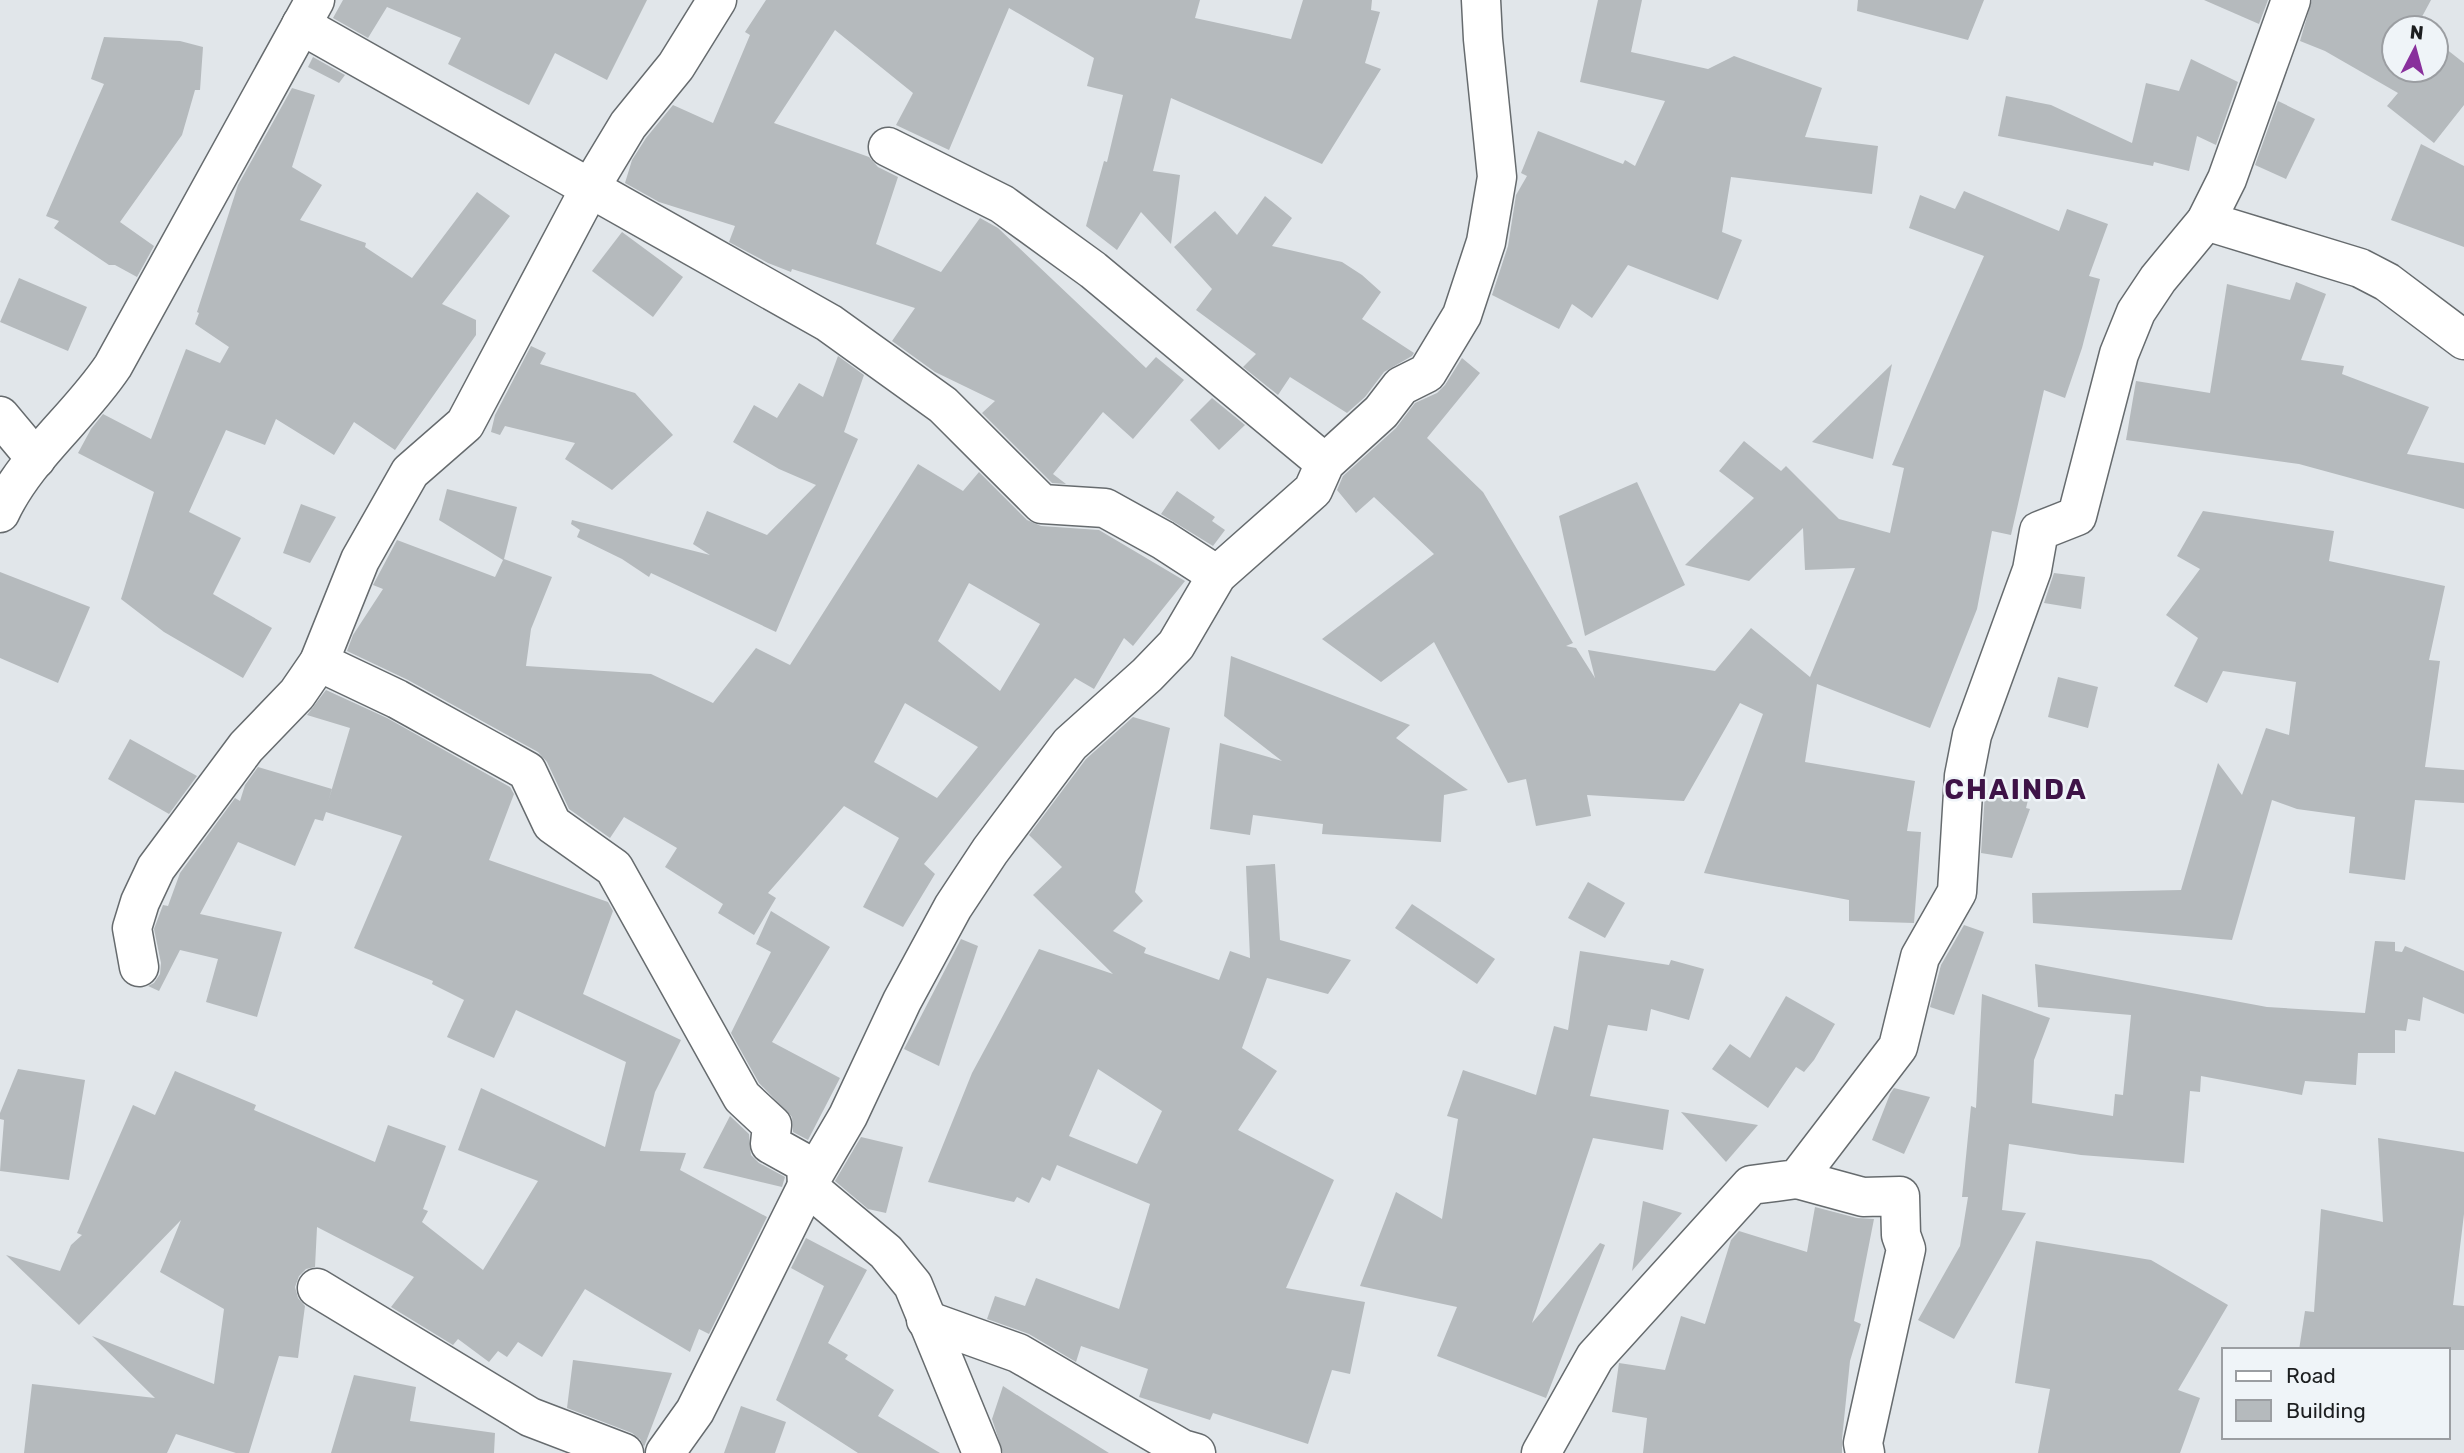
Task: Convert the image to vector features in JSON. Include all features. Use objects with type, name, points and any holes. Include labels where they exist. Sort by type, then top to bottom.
[{"type":"street","points":[[139,967],[132,928],[140,902],[156,868],[246,747],[297,694],[319,662],[360,559],[403,483],[410,472],[465,424],[590,188],[628,125],[676,66],[717,0]]},
{"type":"street","points":[[665,1453],[695,1411],[807,1186],[848,1116],[902,1000],[953,907],[990,851],[1070,744],[1147,675],[1176,645],[1217,575],[1313,490],[1325,463],[1381,412],[1401,386],[1427,373],[1462,315],[1486,242],[1497,177],[1481,0]]},
{"type":"street","points":[[1797,1180],[1898,1047],[1920,957],[1957,892],[1964,776],[1972,735],[2032,570],[2039,531],[2077,516],[2119,354],[2136,313],[2158,279],[2206,221],[2227,179],[2291,0]]},
{"type":"street","points":[[0,513],[6,499],[36,459],[94,394],[113,366],[308,13],[590,188],[829,323],[943,405],[1042,504],[1105,508],[1164,540],[1217,575]]},
{"type":"street","points":[[888,147],[1002,204],[1093,270],[1325,463]]},
{"type":"street","points":[[2206,221],[2360,268],[2387,282],[2464,340]]},
{"type":"street","points":[[0,416],[36,459]]},
{"type":"street","points":[[319,662],[397,699],[527,771],[552,824],[614,868],[742,1097],[772,1125],[770,1144],[806,1164],[807,1186],[886,1252],[913,1285],[982,1453]]},
{"type":"street","points":[[1541,1453],[1595,1357],[1751,1185],[1797,1180],[1863,1197],[1900,1196],[1901,1235],[1906,1250],[1863,1443],[1865,1453]]},
{"type":"street","points":[[317,1288],[530,1417],[624,1453]]},
{"type":"street","points":[[926,1321],[1018,1353],[1182,1449],[1196,1453]]},
{"type":"building","points":[[343,0],[647,0],[607,80],[555,53],[529,105],[448,64],[461,38],[387,7],[368,38],[333,18]]},
{"type":"building","points":[[766,0],[1200,0],[1195,18],[1291,39],[1303,0],[1372,0],[1371,10],[1380,12],[1365,63],[1381,69],[1322,164],[1171,98],[1153,171],[1180,175],[1171,244],[1141,212],[1117,250],[1086,226],[1104,161],[1107,162],[1123,95],[1087,86],[1094,58],[1009,8],[949,150],[896,125],[913,93],[835,30],[774,123],[869,157],[878,167],[898,177],[876,244],[941,272],[980,218],[998,228],[1146,368],[1156,357],[1184,380],[1133,439],[1103,412],[1053,474],[1066,484],[1052,483],[982,413],[995,401],[935,372],[892,341],[915,308],[768,263],[729,242],[735,226],[659,202],[625,183],[632,160],[673,105],[713,123],[750,35],[745,32]]},
{"type":"building","points":[[1598,0],[1642,0],[1631,52],[1708,69],[1734,56],[1822,88],[1805,137],[1878,146],[1872,194],[1731,177],[1722,232],[1742,240],[1718,300],[1628,265],[1592,318],[1572,304],[1559,329],[1492,295],[1508,246],[1516,195],[1527,176],[1521,173],[1538,131],[1623,164],[1625,160],[1635,166],[1665,101],[1580,82]]},
{"type":"building","points":[[1858,0],[1984,0],[1968,40],[1857,11]]},
{"type":"building","points":[[2204,0],[2268,0],[2259,24]]},
{"type":"building","points":[[2312,0],[2431,0],[2423,14],[2380,14],[2380,83],[2325,51],[2300,41]]},
{"type":"building","points":[[104,37],[180,41],[203,47],[200,90],[195,90],[182,135],[120,222],[154,246],[137,277],[115,265],[109,265],[54,228],[59,221],[46,216],[104,84],[91,79]]},
{"type":"building","points":[[2450,52],[2464,63],[2464,105],[2434,143],[2387,106],[2398,93],[2382,84],[2450,84]]},
{"type":"building","points":[[313,57],[345,75],[339,83],[308,67]]},
{"type":"building","points":[[2191,59],[2238,82],[2216,145],[2197,136],[2189,171],[2154,162],[2153,166],[1998,136],[2006,96],[2051,105],[2132,143],[2146,83],[2179,91]]},
{"type":"building","points":[[292,88],[315,95],[292,167],[322,185],[300,220],[366,243],[365,247],[412,278],[477,192],[510,216],[442,304],[476,320],[476,335],[395,450],[354,422],[334,455],[276,419],[265,445],[226,430],[189,512],[241,538],[213,594],[272,628],[243,678],[164,632],[121,599],[154,492],[78,453],[103,414],[151,439],[186,349],[220,363],[229,347],[195,324],[199,313],[197,312],[238,185]]},
{"type":"building","points":[[2278,101],[2315,119],[2286,179],[2255,165]]},
{"type":"building","points":[[2421,144],[2464,166],[2464,247],[2391,220]]},
{"type":"building","points":[[1964,191],[2059,231],[2067,209],[2108,224],[2089,276],[2100,279],[2082,348],[2065,398],[2044,390],[2011,535],[1992,531],[1977,609],[1930,728],[1817,684],[1805,762],[1915,781],[1907,831],[1921,832],[1914,923],[1849,921],[1849,900],[1704,873],[1763,714],[1740,703],[1684,801],[1587,795],[1591,816],[1536,826],[1526,779],[1508,783],[1434,642],[1381,682],[1322,639],[1434,554],[1374,497],[1356,513],[1337,490],[1343,476],[1396,428],[1415,403],[1437,393],[1445,385],[1462,358],[1480,373],[1427,438],[1483,492],[1573,643],[1566,646],[1576,648],[1595,678],[1588,650],[1715,671],[1751,628],[1810,677],[1855,568],[1805,570],[1803,528],[1749,581],[1685,565],[1754,498],[1719,471],[1744,441],[1781,471],[1786,466],[1839,519],[1890,533],[1904,468],[1892,465],[1984,256],[1909,228],[1920,195],[1955,209]]},
{"type":"building","points":[[1265,196],[1292,218],[1272,246],[1342,262],[1362,275],[1381,292],[1362,319],[1414,353],[1384,372],[1365,397],[1347,413],[1290,377],[1278,395],[1243,367],[1256,354],[1196,310],[1212,289],[1174,247],[1215,211],[1237,235]]},
{"type":"building","points":[[622,232],[683,277],[653,317],[592,271]]},
{"type":"building","points":[[19,278],[87,307],[68,351],[0,322]]},
{"type":"building","points":[[2296,282],[2326,294],[2301,360],[2344,366],[2342,374],[2429,407],[2407,454],[2464,463],[2464,509],[2299,464],[2126,440],[2136,381],[2210,393],[2227,284],[2290,300]]},
{"type":"building","points":[[531,346],[546,353],[540,364],[635,393],[673,435],[612,490],[565,459],[575,443],[505,426],[500,435],[491,432],[495,415]]},
{"type":"building","points":[[838,356],[864,375],[844,432],[858,439],[776,632],[651,573],[649,577],[622,559],[577,537],[580,530],[571,524],[572,520],[710,555],[693,544],[707,511],[767,535],[816,485],[779,469],[733,442],[754,405],[777,418],[799,383],[823,397]]},
{"type":"building","points":[[1892,364],[1873,459],[1812,442]]},
{"type":"building","points":[[1212,398],[1245,425],[1219,450],[1190,420]]},
{"type":"building","points":[[918,464],[963,491],[979,472],[1027,520],[1041,526],[1099,530],[1185,581],[1133,646],[1124,638],[1094,689],[1075,678],[924,864],[935,874],[903,927],[863,907],[899,838],[844,806],[768,893],[776,898],[754,935],[718,913],[723,904],[665,867],[677,848],[624,817],[610,838],[569,809],[547,762],[538,752],[408,680],[347,651],[353,635],[383,589],[373,585],[397,540],[495,577],[503,560],[439,520],[447,489],[517,507],[504,559],[552,577],[531,629],[526,666],[651,674],[713,703],[756,648],[790,665]],"holes":[[[969,583],[1040,624],[1000,691],[938,641]],[[905,703],[978,747],[937,798],[874,762]]]},
{"type":"building","points":[[1637,482],[1685,585],[1585,636],[1559,516]]},
{"type":"building","points":[[1177,491],[1215,517],[1212,521],[1225,530],[1213,546],[1161,514]]},
{"type":"building","points":[[301,504],[336,517],[310,563],[283,553]]},
{"type":"building","points":[[2203,511],[2334,531],[2329,561],[2445,586],[2429,660],[2440,661],[2425,767],[2464,770],[2464,803],[2415,800],[2405,880],[2349,873],[2355,817],[2297,809],[2272,800],[2232,940],[2033,923],[2032,893],[2181,890],[2218,763],[2242,795],[2266,728],[2289,735],[2296,682],[2223,671],[2207,703],[2174,686],[2198,638],[2166,615],[2200,569],[2177,556]]},
{"type":"building","points":[[0,572],[90,607],[58,683],[0,658]]},
{"type":"building","points":[[2054,573],[2085,577],[2081,609],[2044,603]]},
{"type":"building","points":[[1231,656],[1410,725],[1396,738],[1468,790],[1444,795],[1441,842],[1322,834],[1323,824],[1253,815],[1250,835],[1210,829],[1220,743],[1282,761],[1224,716]]},
{"type":"building","points":[[2058,677],[2098,687],[2088,728],[2048,717]]},
{"type":"building","points":[[326,690],[387,718],[510,787],[514,794],[489,860],[608,902],[613,911],[583,994],[681,1040],[655,1092],[640,1151],[686,1153],[680,1170],[767,1217],[709,1334],[699,1329],[690,1352],[585,1289],[542,1357],[518,1342],[507,1357],[498,1351],[489,1362],[458,1339],[453,1345],[391,1307],[414,1277],[317,1227],[315,1267],[306,1269],[299,1276],[295,1287],[298,1298],[305,1306],[298,1358],[279,1356],[249,1453],[236,1453],[176,1434],[167,1453],[24,1453],[32,1384],[155,1398],[92,1336],[214,1384],[224,1309],[160,1272],[181,1220],[79,1325],[6,1255],[60,1271],[71,1245],[82,1235],[77,1233],[133,1105],[155,1115],[175,1071],[256,1105],[254,1110],[375,1162],[388,1125],[446,1146],[423,1209],[428,1211],[422,1222],[483,1270],[538,1181],[458,1150],[481,1088],[605,1147],[626,1062],[516,1010],[494,1058],[447,1037],[464,1000],[432,984],[433,981],[354,948],[402,836],[326,812],[323,821],[315,819],[295,866],[238,842],[200,914],[282,932],[257,1017],[206,1002],[218,959],[180,950],[159,991],[148,986],[154,983],[160,974],[161,963],[154,929],[163,905],[168,906],[180,873],[235,798],[240,801],[245,785],[258,767],[332,789],[350,728],[307,715]]},
{"type":"building","points":[[1133,717],[1170,728],[1135,892],[1143,901],[1113,931],[1146,948],[1144,953],[1219,980],[1230,951],[1250,958],[1246,866],[1275,864],[1280,940],[1351,960],[1328,994],[1267,978],[1242,1048],[1277,1071],[1238,1130],[1334,1180],[1286,1288],[1365,1302],[1350,1374],[1332,1370],[1308,1444],[1213,1413],[1210,1420],[1139,1397],[1148,1369],[1081,1346],[1076,1362],[1029,1334],[987,1319],[995,1296],[1025,1306],[1036,1278],[1119,1309],[1150,1204],[1057,1165],[1050,1181],[1042,1177],[1029,1203],[1017,1197],[1014,1202],[928,1182],[972,1073],[1039,949],[1113,974],[1033,895],[1062,867],[1029,835],[1086,759]],"holes":[[[1098,1069],[1162,1111],[1137,1164],[1069,1136]]]},
{"type":"building","points":[[130,739],[197,776],[169,814],[108,779]]},
{"type":"building","points":[[1985,793],[2028,800],[2026,808],[2030,809],[2012,858],[1981,853]]},
{"type":"building","points":[[1588,882],[1625,903],[1605,938],[1568,918]]},
{"type":"building","points":[[1412,904],[1495,959],[1477,984],[1395,928]]},
{"type":"building","points":[[771,911],[830,947],[772,1042],[840,1078],[808,1140],[793,1132],[792,1117],[759,1083],[731,1033],[771,952],[756,944]]},
{"type":"building","points":[[1964,925],[1984,932],[1954,1015],[1930,1007],[1941,965]]},
{"type":"building","points":[[961,939],[978,946],[939,1066],[904,1049]]},
{"type":"building","points":[[2375,941],[2395,942],[2395,951],[2402,952],[2405,946],[2464,971],[2464,1014],[2423,997],[2420,1021],[2408,1019],[2406,1031],[2395,1030],[2395,1053],[2358,1053],[2356,1085],[2305,1081],[2302,1095],[2201,1076],[2200,1092],[2190,1091],[2184,1163],[2081,1155],[2009,1144],[2002,1210],[2026,1213],[1954,1339],[1918,1320],[1960,1246],[1968,1197],[1962,1197],[1971,1106],[1976,1108],[1982,994],[2050,1018],[2034,1060],[2032,1103],[2113,1116],[2115,1094],[2123,1095],[2131,1015],[2038,1007],[2035,964],[2267,1007],[2365,1013]]},
{"type":"building","points":[[1580,951],[1669,965],[1671,960],[1704,969],[1689,1020],[1651,1009],[1647,1031],[1608,1025],[1590,1096],[1669,1110],[1663,1150],[1593,1138],[1532,1323],[1600,1243],[1605,1245],[1546,1398],[1437,1356],[1457,1307],[1360,1286],[1396,1192],[1442,1219],[1458,1119],[1447,1116],[1463,1070],[1536,1095],[1554,1026],[1568,1030]]},
{"type":"building","points":[[1786,996],[1835,1024],[1814,1060],[1804,1072],[1796,1067],[1768,1108],[1712,1069],[1730,1044],[1750,1058]]},
{"type":"building","points":[[18,1069],[85,1080],[69,1180],[0,1171],[4,1120],[0,1119],[0,1113]]},
{"type":"building","points":[[1894,1088],[1930,1097],[1904,1154],[1872,1140]]},
{"type":"building","points":[[1681,1112],[1758,1125],[1726,1162]]},
{"type":"building","points":[[730,1116],[749,1134],[751,1155],[759,1163],[785,1177],[782,1187],[703,1168]]},
{"type":"building","points":[[861,1137],[903,1147],[886,1213],[868,1209],[835,1181]]},
{"type":"building","points":[[2378,1138],[2464,1152],[2464,1214],[2453,1305],[2464,1306],[2464,1350],[2299,1348],[2305,1311],[2314,1312],[2321,1209],[2383,1222]]},
{"type":"building","points":[[1643,1201],[1682,1213],[1632,1271]]},
{"type":"building","points":[[1815,1207],[1857,1218],[1874,1219],[1854,1321],[1861,1324],[1850,1361],[1842,1453],[1643,1453],[1647,1418],[1612,1412],[1619,1363],[1665,1370],[1681,1316],[1705,1324],[1731,1240],[1739,1231],[1807,1252]]},
{"type":"building","points":[[806,1238],[867,1270],[828,1343],[848,1355],[845,1359],[894,1390],[878,1416],[940,1453],[858,1453],[776,1400],[824,1286],[791,1268]]},
{"type":"building","points":[[2036,1241],[2151,1260],[2228,1305],[2178,1390],[2200,1398],[2180,1453],[2038,1453],[2050,1389],[2015,1383]]},
{"type":"building","points":[[573,1360],[672,1373],[644,1447],[640,1439],[632,1433],[567,1408]]},
{"type":"building","points":[[354,1375],[416,1387],[410,1421],[495,1433],[494,1453],[331,1453]]},
{"type":"building","points":[[1003,1386],[1109,1453],[1003,1453],[992,1419]]},
{"type":"building","points":[[741,1406],[786,1422],[775,1453],[724,1453]]},
{"type":"district","name":"CHAINDA","points":[[2016,789]]}]
